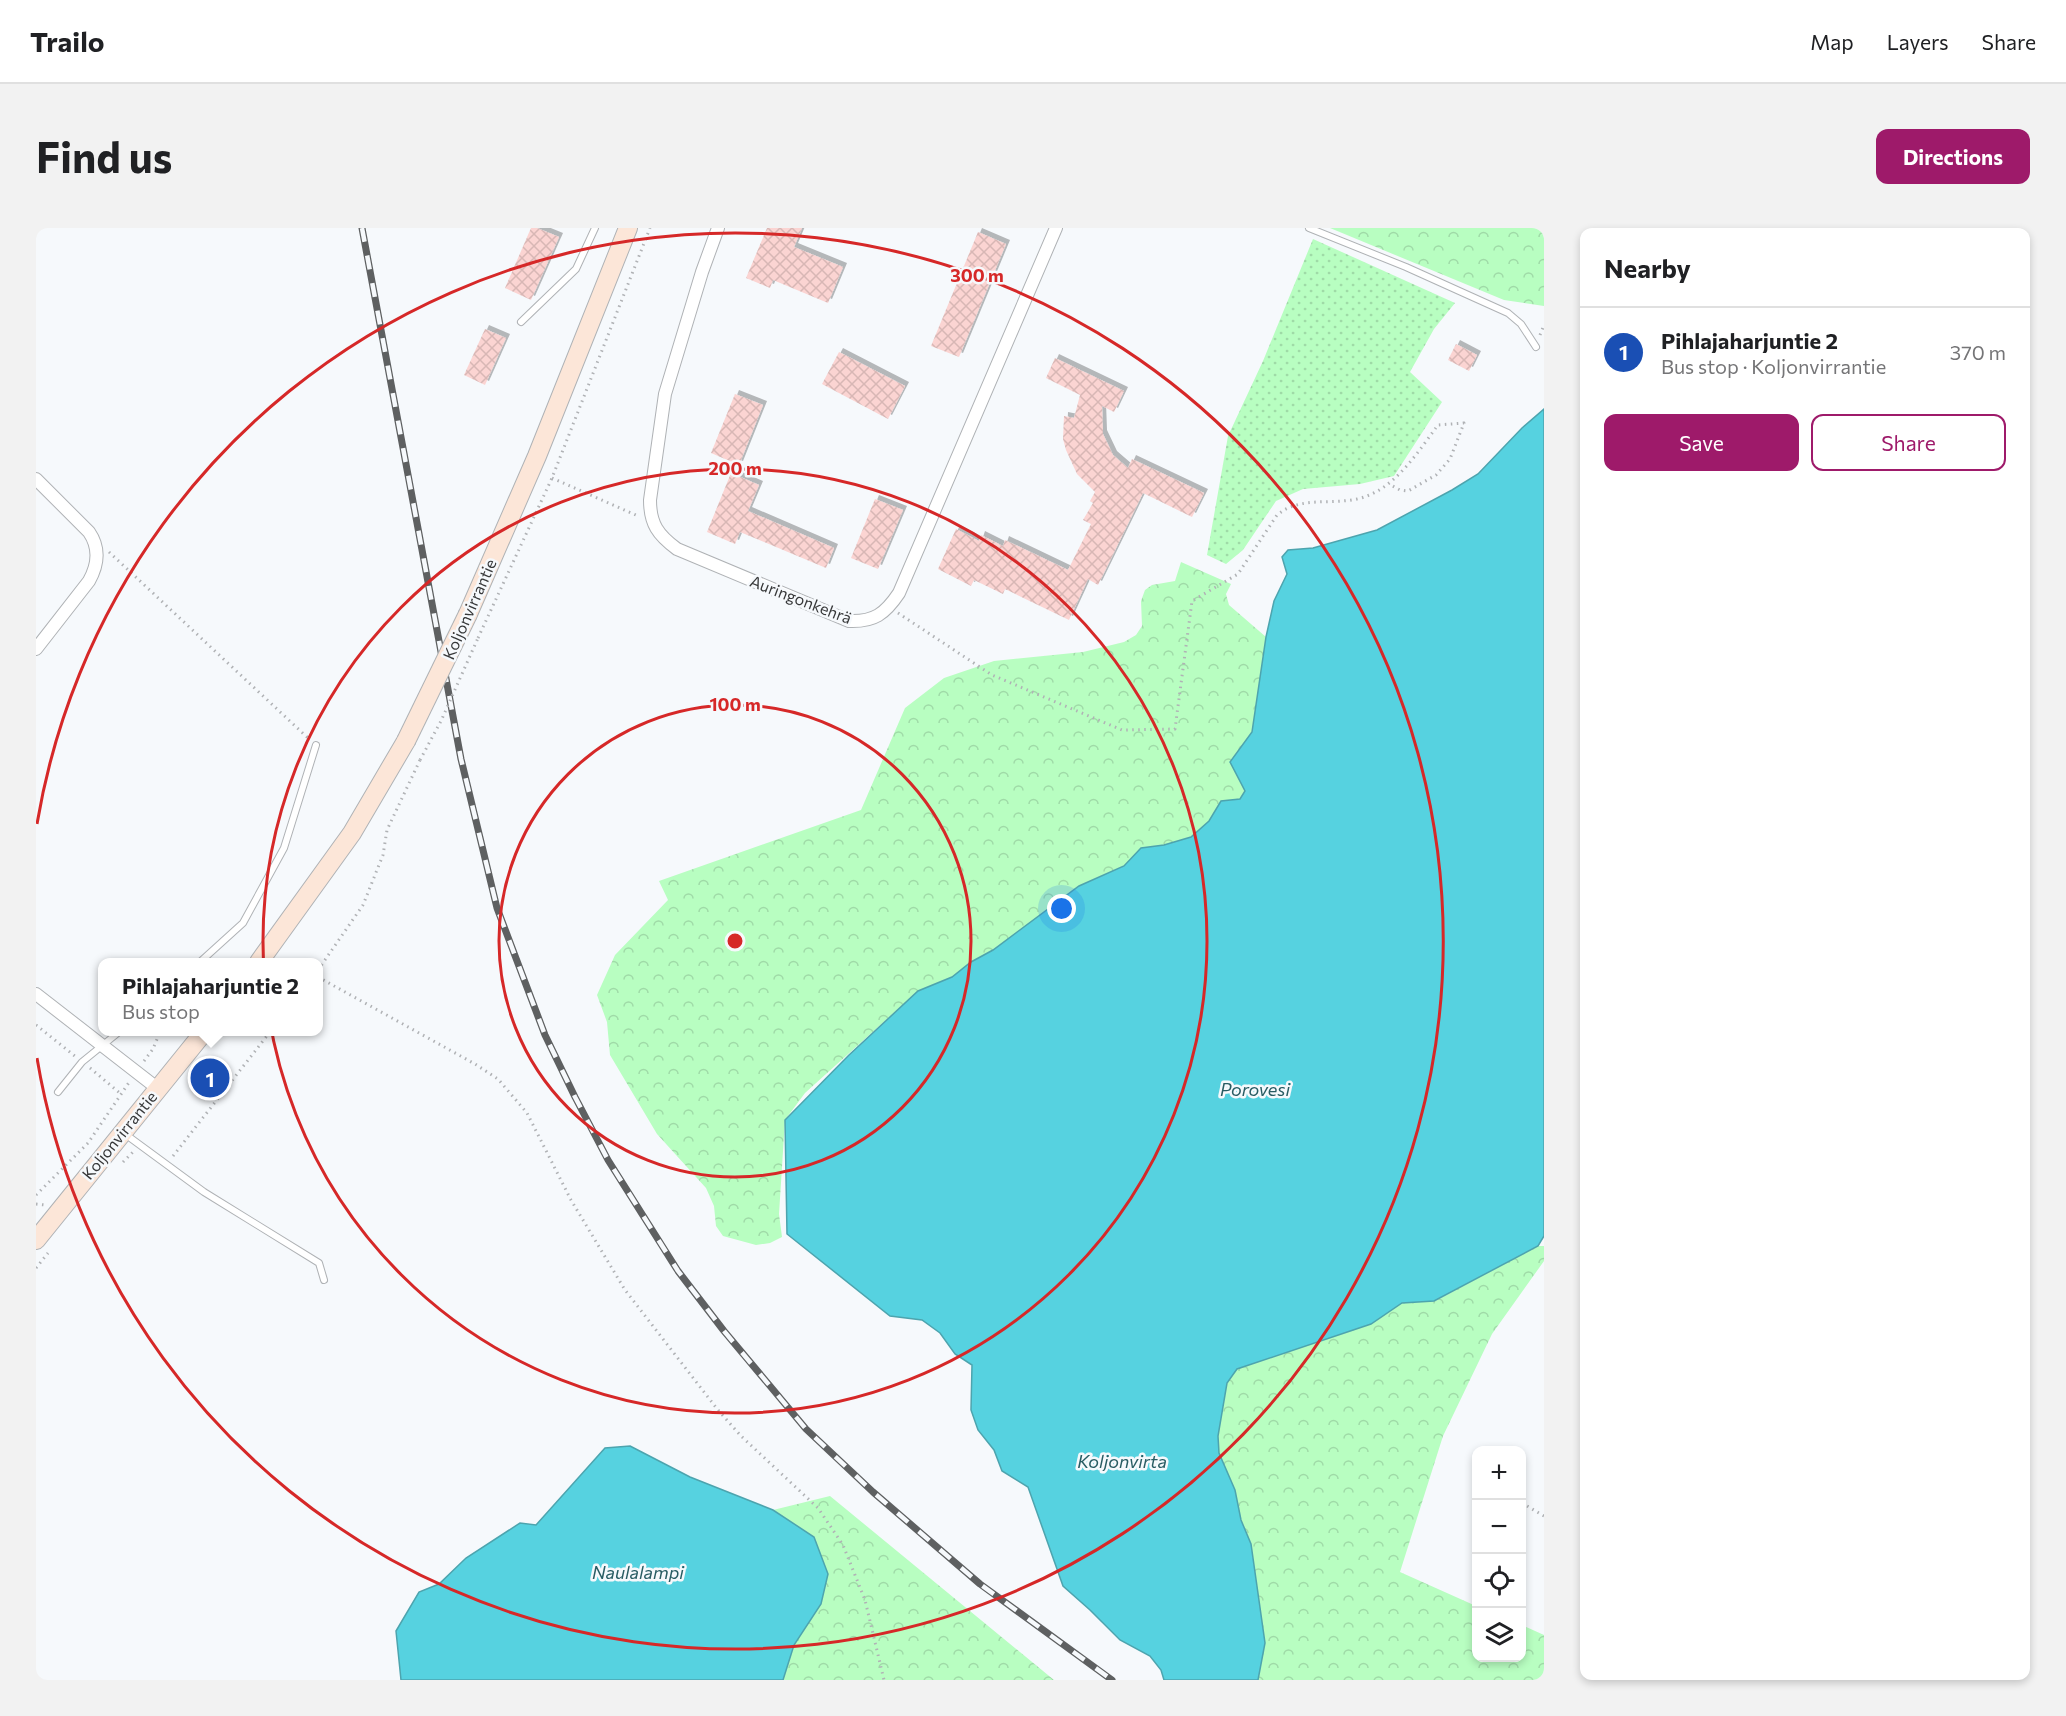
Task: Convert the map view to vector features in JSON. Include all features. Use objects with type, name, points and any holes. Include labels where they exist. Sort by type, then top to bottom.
[{"type":"main road","name":"Koljonvirrantie","points":[[263,958],[352,833],[406,741],[468,614],[537,456],[628,228]]},
{"type":"main road","name":"Koljonvirrantie","points":[[36,1240],[201,1036]]},
{"type":"street","points":[[653,522],[650,501],[665,394],[717,228]]},
{"type":"street","points":[[889,607],[899,593],[1056,228]]},
{"type":"street","points":[[36,479],[95,540],[97,560],[89,581],[36,649]]},
{"type":"street","name":"Auringonkehrä","points":[[653,522],[663,539],[677,549],[849,621],[864,621],[878,616],[889,607]]},
{"type":"street","points":[[36,994],[157,1088]]},
{"type":"lane","points":[[521,322],[576,269],[595,228]]},
{"type":"lane","points":[[1309,228],[1406,267],[1508,313],[1521,324],[1536,347]]},
{"type":"lane","points":[[205,958],[243,923],[284,848],[316,746]]},
{"type":"lane","points":[[58,1092],[82,1062],[113,1036]]},
{"type":"lane","points":[[122,1132],[204,1192],[319,1263],[324,1280]]},
{"type":"path","points":[[323,963],[363,905],[383,855],[387,830],[441,721],[552,478],[650,228]]},
{"type":"path","points":[[889,607],[992,675],[1122,730],[1175,729],[1192,601],[1238,574],[1277,515],[1284,509],[1298,503],[1360,499],[1389,484],[1438,425],[1464,423],[1450,459],[1436,475],[1408,491],[1400,490],[1389,484]]},
{"type":"path","points":[[552,478],[653,522]]},
{"type":"path","points":[[95,540],[316,746]]},
{"type":"path","points":[[323,980],[475,1064],[498,1078],[512,1093],[527,1113],[571,1200],[625,1290],[718,1410],[741,1436],[818,1508],[843,1545],[865,1600],[884,1680]]},
{"type":"path","points":[[137,1072],[153,1049],[158,1036]]},
{"type":"path","points":[[167,1164],[267,1036]]},
{"type":"path","points":[[36,1195],[88,1143],[121,1094]]},
{"type":"path","points":[[1526,1506],[1544,1516]]},
{"type":"green space","points":[[1330,228],[1544,228],[1544,306],[1504,300]]},
{"type":"green space","points":[[1313,239],[1455,303],[1434,329],[1410,372],[1442,402],[1394,476],[1360,484],[1303,489],[1276,501],[1243,550],[1226,564],[1207,555],[1228,436],[1263,361]]},
{"type":"green space","points":[[1181,562],[1231,584],[1226,594],[1229,605],[1266,637],[1252,732],[1230,762],[1245,791],[1240,799],[1221,801],[1209,821],[1191,837],[1164,845],[1141,848],[1124,866],[1079,886],[993,950],[971,962],[952,977],[918,991],[805,1093],[785,1120],[779,1214],[782,1237],[770,1243],[756,1245],[723,1236],[716,1226],[714,1206],[706,1188],[657,1134],[610,1055],[607,1022],[597,995],[615,955],[668,900],[659,881],[861,810],[905,708],[944,678],[994,661],[1083,652],[1124,642],[1136,635],[1142,626],[1141,601],[1145,590],[1152,585],[1175,581]]},
{"type":"green space","points":[[1538,1246],[1544,1246],[1544,1261],[1492,1334],[1443,1436],[1400,1572],[1472,1604],[1472,1662],[1526,1662],[1526,1627],[1544,1635],[1544,1680],[1258,1680],[1265,1643],[1251,1544],[1241,1520],[1235,1490],[1219,1453],[1218,1436],[1227,1383],[1237,1369],[1371,1324],[1402,1303],[1435,1301]]},
{"type":"green space","points":[[830,1496],[1054,1680],[783,1680],[794,1645],[821,1604],[814,1537],[773,1510]]},
{"type":"water","name":"Porovesi","points":[[1544,409],[1544,1236],[1538,1246],[1434,1301],[1402,1303],[1371,1324],[1237,1369],[1227,1383],[1218,1436],[1219,1453],[1235,1490],[1241,1520],[1251,1544],[1265,1643],[1258,1680],[1164,1680],[1161,1670],[1150,1656],[1120,1640],[1063,1586],[1028,1487],[1002,1471],[994,1450],[978,1430],[971,1410],[972,1365],[955,1354],[940,1333],[922,1320],[890,1316],[787,1234],[785,1120],[849,1055],[918,991],[952,977],[971,962],[993,950],[1079,886],[1124,866],[1141,848],[1164,845],[1191,837],[1209,821],[1221,801],[1240,799],[1245,791],[1230,762],[1252,732],[1266,637],[1274,601],[1287,574],[1282,557],[1288,550],[1313,548],[1377,530],[1452,490],[1478,474],[1522,428]]},
{"type":"water","name":"Naulalampi","points":[[630,1446],[690,1477],[773,1510],[814,1537],[828,1574],[821,1604],[794,1645],[783,1680],[401,1680],[396,1631],[419,1592],[439,1584],[466,1558],[520,1523],[536,1525],[605,1448]]},
{"type":"building","points":[[531,228],[537,228],[559,237],[531,300],[505,288]]},
{"type":"building","points":[[767,228],[802,228],[794,247],[843,267],[828,303],[773,280],[770,288],[746,278]]},
{"type":"building","points":[[978,232],[1006,244],[959,357],[931,346]]},
{"type":"building","points":[[485,329],[506,338],[485,385],[464,375]]},
{"type":"building","points":[[1456,344],[1477,355],[1469,371],[1448,360]]},
{"type":"building","points":[[839,352],[905,386],[888,419],[822,384]]},
{"type":"building","points":[[1055,358],[1124,391],[1114,412],[1102,406],[1103,434],[1113,455],[1128,468],[1132,459],[1204,493],[1192,517],[1143,493],[1098,585],[1088,579],[1069,620],[1005,589],[1003,594],[974,580],[971,586],[938,569],[956,529],[979,541],[981,535],[1003,546],[1005,540],[1068,570],[1091,524],[1083,520],[1093,503],[1090,501],[1095,492],[1077,474],[1066,450],[1063,439],[1064,416],[1074,418],[1080,395],[1046,378]]},
{"type":"building","points":[[735,394],[763,405],[739,465],[711,453]]},
{"type":"building","points":[[731,473],[759,485],[748,511],[834,548],[826,568],[740,532],[735,544],[707,532]]},
{"type":"building","points":[[875,499],[903,510],[878,569],[851,558]]},
{"type":"railway","points":[[362,228],[461,759],[497,908],[545,1035],[575,1097],[608,1160],[678,1271],[724,1331],[806,1429],[873,1492],[980,1584],[1112,1680]]},
{"type":"place","name":"Pihlajaharjuntie 2","points":[[210,1078]]},
{"type":"water label","name":"Koljonvirta","points":[[1122,1461]]}]
